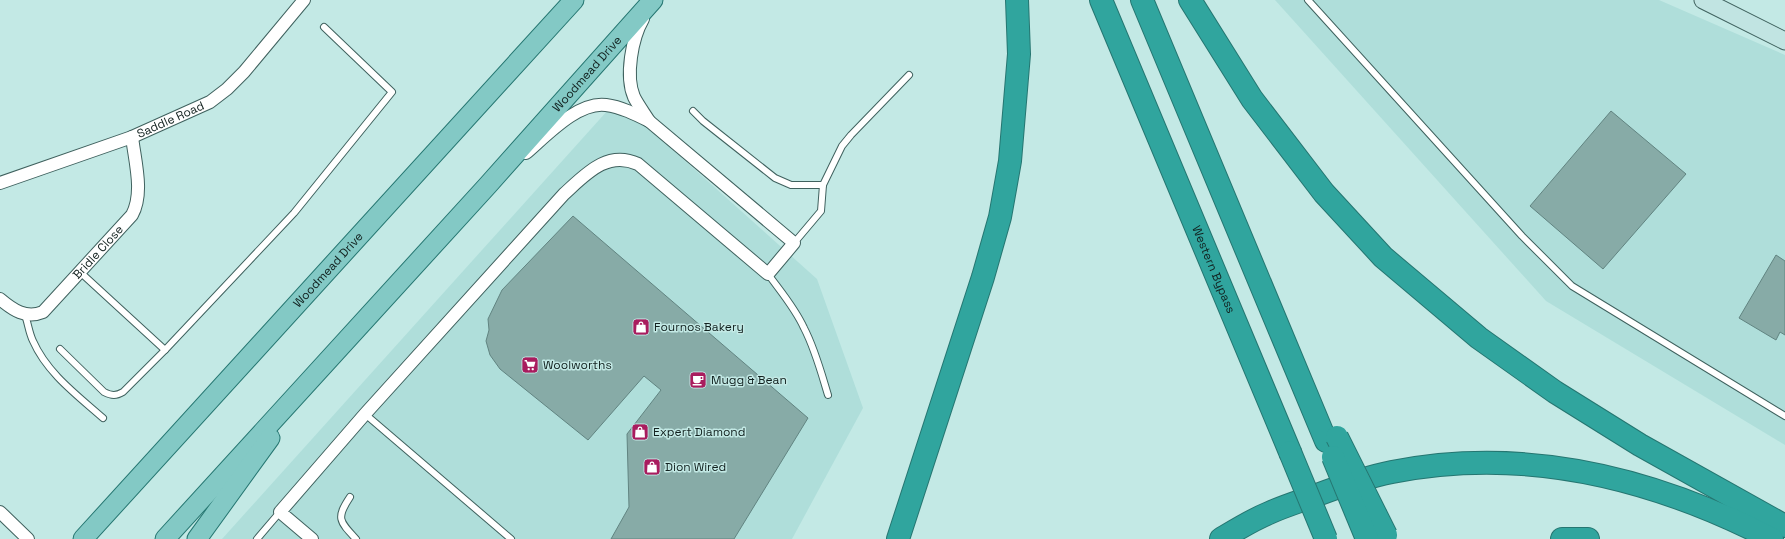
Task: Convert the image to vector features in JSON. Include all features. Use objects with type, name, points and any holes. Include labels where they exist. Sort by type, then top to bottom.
[{"type":"highway","points":[[898,539],[983,277],[1000,217],[1010,161],[1019,54],[1016,0]]},
{"type":"highway","name":"Western Bypass","points":[[1101,0],[1326,539]]},
{"type":"highway","points":[[1142,0],[1249,258],[1332,439],[1380,538]]},
{"type":"highway","points":[[1190,0],[1252,99],[1324,193],[1383,257],[1479,338],[1555,392],[1640,445],[1785,526]]},
{"type":"highway","points":[[883,539],[983,277]]},
{"type":"highway","points":[[1221,539],[1268,513],[1331,490],[1391,472],[1467,463],[1531,464],[1596,473],[1677,497],[1725,516],[1772,539]]},
{"type":"highway","points":[[1562,539],[1588,539]]},
{"type":"main road","name":"Woodmead Drive","points":[[83,539],[574,0]]},
{"type":"main road","points":[[1703,0],[1785,41]]},
{"type":"main road","name":"Woodmead Drive","points":[[164,539],[488,185],[652,1]]},
{"type":"main road","points":[[197,539],[322,367]]},
{"type":"street","name":"Saddle Road","points":[[0,183],[132,137],[210,102],[228,89],[244,72],[304,0]]},
{"type":"street","points":[[649,121],[634,97],[631,85],[631,55],[638,28],[652,1]]},
{"type":"street","points":[[312,539],[280,512],[365,414],[564,194],[596,167],[608,161],[624,159],[638,164],[768,274],[794,243],[649,121],[625,110],[604,105],[588,106],[573,114],[488,185]]},
{"type":"street","name":"Bridle Close","points":[[25,315],[36,315],[48,308],[132,215],[136,208],[139,193],[132,137]]},
{"type":"street","points":[[0,300],[15,311],[25,315]]},
{"type":"street","points":[[0,512],[28,539]]},
{"type":"lane","points":[[1308,0],[1522,236],[1572,286],[1785,416]]},
{"type":"lane","points":[[60,350],[104,392],[110,395],[117,395],[123,392],[165,350],[294,212],[392,92],[324,27]]},
{"type":"lane","points":[[794,243],[821,211],[823,185],[834,161],[847,140],[909,75]]},
{"type":"lane","points":[[693,111],[775,178],[791,185],[823,185]]},
{"type":"lane","points":[[80,272],[165,350]]},
{"type":"lane","points":[[768,274],[792,305],[804,328],[818,362],[828,395]]},
{"type":"lane","points":[[25,315],[32,340],[40,356],[56,376],[102,418]]},
{"type":"lane","points":[[365,414],[511,539]]},
{"type":"lane","points":[[350,497],[342,510],[340,518],[344,526],[356,539]]},
{"type":"lane","points":[[257,539],[280,512]]},
{"type":"shaded area","points":[[1275,0],[1659,0],[1785,55],[1785,445],[1546,301]]},
{"type":"shaded area","points":[[617,100],[817,279],[863,408],[792,539],[222,539]]},
{"type":"building","points":[[1611,111],[1686,174],[1603,269],[1530,206]]},
{"type":"building","points":[[573,216],[808,418],[734,539],[611,539],[629,507],[627,434],[661,390],[644,376],[588,440],[500,369],[490,355],[486,341],[489,330],[488,319],[502,290]]},
{"type":"building","points":[[1776,255],[1785,261],[1785,335],[1780,332],[1776,340],[1739,318]]},
{"type":"place","name":"Fournos Bakery","points":[[641,327]]},
{"type":"place","name":"Woolworths","points":[[530,365]]},
{"type":"place","name":"Mugg & Bean","points":[[698,380]]},
{"type":"place","name":"Expert Diamond","points":[[640,432]]},
{"type":"place","name":"Dion Wired","points":[[652,467]]}]
